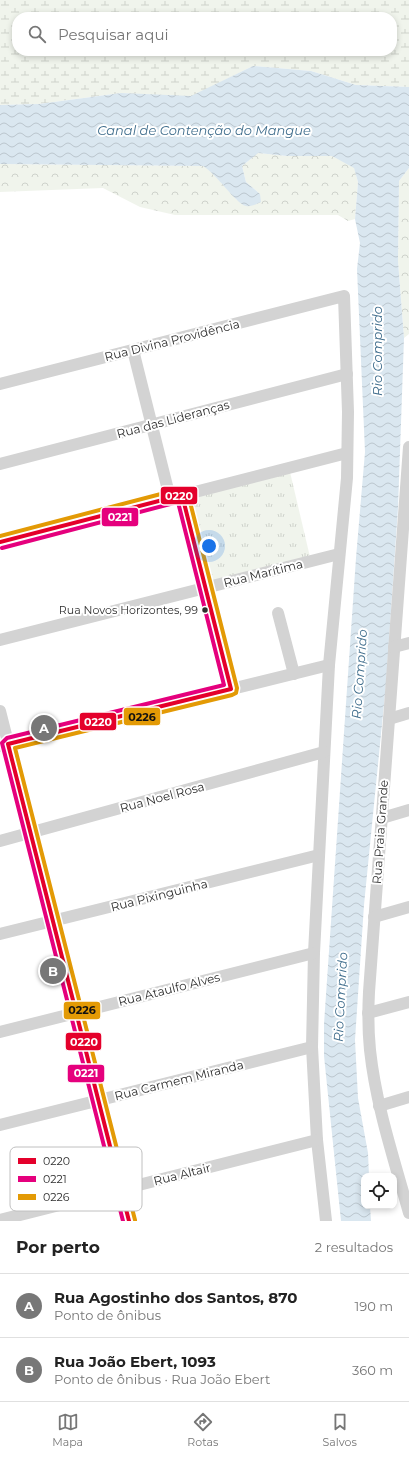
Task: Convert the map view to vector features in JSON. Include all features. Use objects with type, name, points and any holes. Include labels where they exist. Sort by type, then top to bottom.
[{"type":"street","name":"Rua Divina Providência","points":[[0,384],[344,296],[347,374]]},
{"type":"street","points":[[133,350],[152,424],[205,588],[231,689]]},
{"type":"street","points":[[326,1221],[317,1140],[312,1047],[314,953],[329,665],[345,505],[348,412],[347,374]]},
{"type":"street","name":"Rua das Lideranças","points":[[0,464],[347,374]]},
{"type":"street","name":"Rua Praia Grande","points":[[409,447],[404,572],[394,647],[368,1014],[370,1051],[379,1106],[406,1193],[409,1213]]},
{"type":"street","points":[[0,542],[347,453]]},
{"type":"street","name":"Rua Marítima","points":[[0,640],[339,554]]},
{"type":"street","points":[[278,613],[294,674]]},
{"type":"street","points":[[394,647],[409,643]]},
{"type":"street","points":[[4,745],[329,665]]},
{"type":"street","points":[[0,711],[4,745],[31,833],[110,1147]]},
{"type":"street","points":[[389,719],[409,713]]},
{"type":"street","name":"Rua Noel Rosa","points":[[0,841],[324,752]]},
{"type":"street","points":[[382,818],[409,810]]},
{"type":"street","name":"Rua Pixinguinha","points":[[0,934],[319,855]]},
{"type":"street","points":[[374,917],[409,907]]},
{"type":"street","name":"Rua Ataulfo Alves","points":[[0,1032],[314,953]]},
{"type":"street","points":[[368,1014],[409,1002]]},
{"type":"street","name":"Rua Carmem Miranda","points":[[0,1125],[312,1047]]},
{"type":"street","points":[[379,1106],[409,1097]]},
{"type":"street","name":"Rua Altair","points":[[142,1185],[317,1140]]},
{"type":"street","name":"Rua Altair","points":[[0,1220],[36,1211]]},
{"type":"street","points":[[126,1211],[129,1221]]},
{"type":"green space","points":[[0,0],[409,0],[409,87],[356,85],[311,71],[253,66],[191,97],[121,93],[39,104],[0,105]]},
{"type":"green space","points":[[258,153],[287,156],[332,156],[354,167],[358,182],[355,219],[348,221],[338,215],[175,215],[140,207],[103,188],[0,192],[0,164],[203,166],[209,169],[237,200],[260,194],[246,182],[242,166]]},
{"type":"green space","points":[[409,168],[409,334],[404,338],[398,261],[399,181]]},
{"type":"green space","points":[[290,472],[310,557],[211,582],[189,498]]},
{"type":"water","points":[[253,66],[311,71],[356,85],[409,87],[409,168],[399,181],[398,261],[404,338],[398,508],[386,684],[364,905],[355,1040],[358,1098],[368,1153],[369,1173],[361,1173],[361,1209],[370,1209],[371,1221],[341,1221],[324,1056],[324,1024],[356,558],[365,452],[357,269],[360,243],[355,219],[358,182],[354,168],[332,156],[287,156],[258,153],[242,166],[246,182],[260,194],[261,202],[246,206],[237,200],[214,175],[203,166],[0,164],[0,105],[39,104],[121,93],[191,96]]},
{"type":"transit line","name":"0226","points":[[0,536],[180,489],[185,490],[188,494],[237,688],[236,693],[232,695],[15,748],[116,1147]]},
{"type":"transit line","name":"0220","points":[[0,542],[182,495],[231,689],[8,744],[110,1147]]},
{"type":"transit line","name":"0221","points":[[2,548],[178,502],[224,685],[7,738],[2,743],[104,1147]]},
{"type":"transit line","name":"0221","points":[[120,1211],[123,1221]]},
{"type":"transit line","name":"0220","points":[[126,1211],[129,1221]]},
{"type":"transit line","name":"0226","points":[[133,1211],[135,1220]]},
{"type":"place","name":"Rua Novos Horizontes, 99","points":[[205,610]]},
{"type":"place","name":"Rua Agostinho dos Santos, 870","points":[[44,728]]},
{"type":"place","name":"Rua João Ebert, 1093","points":[[53,971]]},
{"type":"water label","name":"Canal de Contenção do Mangue","points":[[204,130]]},
{"type":"water label","name":"Rio Comprido","points":[[377,351]]},
{"type":"water label","name":"Rio Comprido","points":[[359,674]]},
{"type":"water label","name":"Rio Comprido","points":[[340,997]]}]
